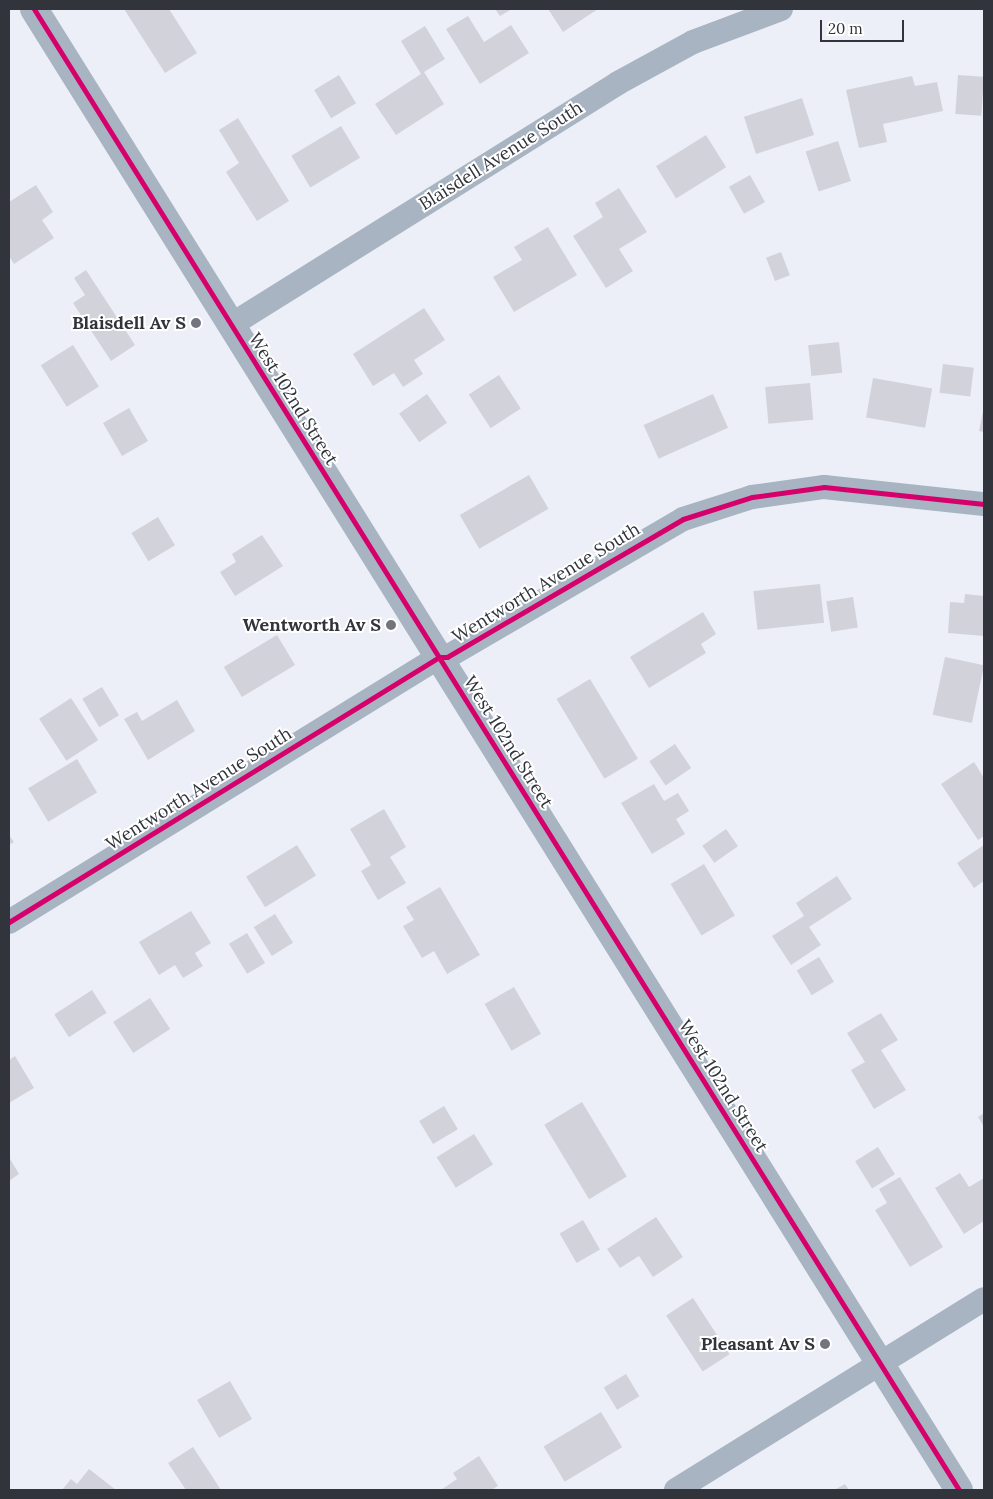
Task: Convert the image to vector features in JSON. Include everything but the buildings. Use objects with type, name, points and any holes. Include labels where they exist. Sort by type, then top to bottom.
[{"type":"street","name":"West 102nd Street","points":[[34,9],[959,1490]]},
{"type":"street","name":"Blaisdell Avenue South","points":[[231,325],[618,83],[693,42],[781,9]]},
{"type":"street","name":"Wentworth Avenue South","points":[[9,922],[439,657],[447,658],[683,519],[752,497],[824,487],[984,504]]},
{"type":"street","points":[[676,1490],[984,1298]]},
{"type":"cycle path","points":[[34,9],[959,1490]]},
{"type":"cycle path","points":[[9,922],[439,657],[447,657],[683,519],[752,497],[824,487],[984,504]]},
{"type":"place","name":"Blaisdell Av S","points":[[196,323]]},
{"type":"place","name":"Wentworth Av S","points":[[391,625]]},
{"type":"place","name":"Pleasant Av S","points":[[825,1344]]}]
